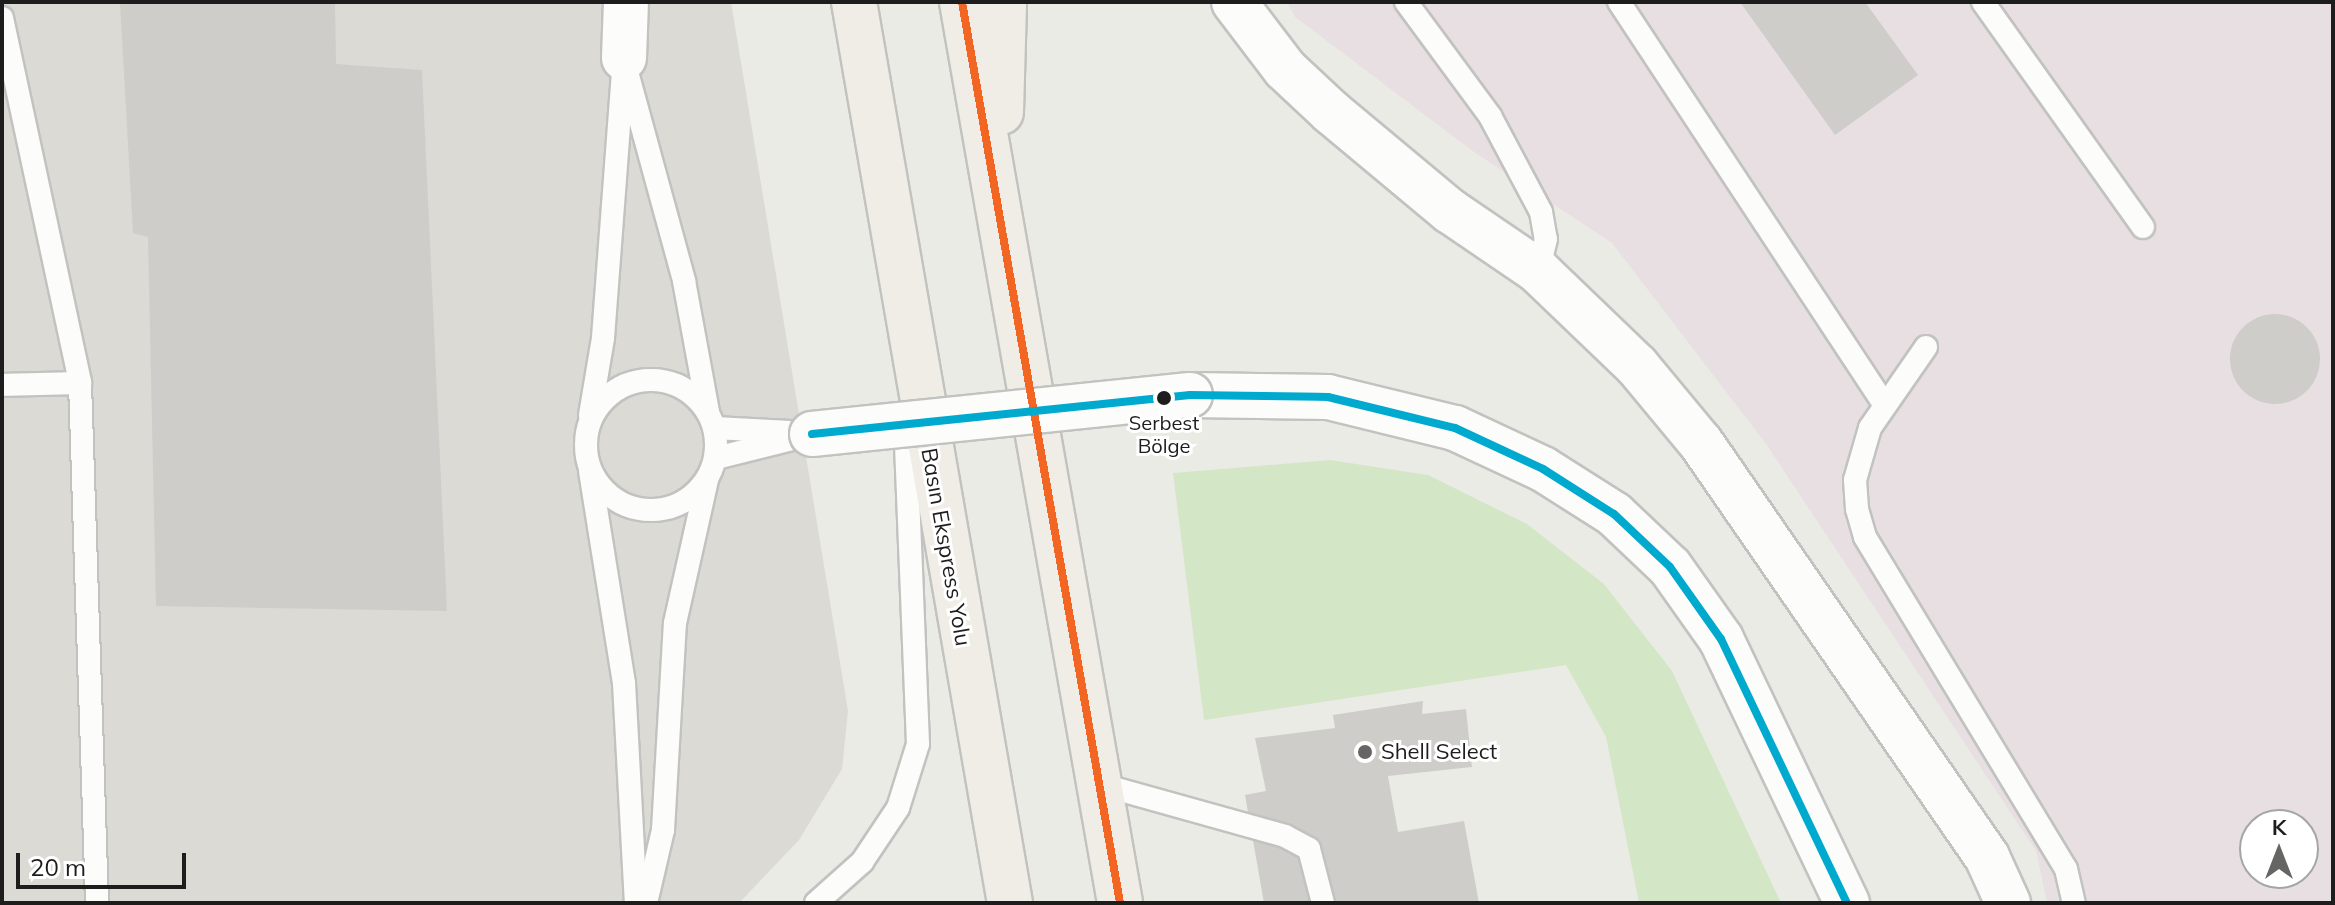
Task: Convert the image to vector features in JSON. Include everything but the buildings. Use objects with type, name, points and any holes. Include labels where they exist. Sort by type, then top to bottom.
[{"type":"main road","name":"Basın Ekspress Yolu","points":[[854,2],[903,307],[1010,903]]},
{"type":"main road","points":[[962,2],[1120,903]]},
{"type":"main road","points":[[998,207],[1004,2]]},
{"type":"street","points":[[624,58],[626,2]]},
{"type":"street","points":[[1234,2],[1285,69],[1331,112],[1450,211],[1538,271],[1637,366],[1701,443],[1987,857],[2008,903]]},
{"type":"street","points":[[812,434],[1190,395],[1328,397],[1455,428],[1543,469],[1614,514],[1670,567],[1721,639],[1847,903]]},
{"type":"lane","points":[[1406,2],[1490,116],[1541,212],[1546,239],[1538,271]]},
{"type":"lane","points":[[1619,2],[1885,405]]},
{"type":"lane","points":[[1983,2],[2143,227]]},
{"type":"lane","points":[[2,18],[80,383],[97,903]]},
{"type":"lane","points":[[624,58],[684,281],[712,420],[716,458],[707,480],[675,623],[663,830],[646,903]]},
{"type":"lane","points":[[624,58],[603,338],[587,428],[590,471],[624,683],[636,903]]},
{"type":"lane","points":[[816,903],[862,862],[898,808],[918,744],[903,307]]},
{"type":"lane","points":[[1926,347],[1870,428],[1855,480],[1865,537],[2066,869],[2074,903]]},
{"type":"lane","points":[[587,428],[608,396],[643,381],[680,387],[712,420],[812,434]]},
{"type":"lane","points":[[2,385],[80,383]]},
{"type":"lane","points":[[716,458],[812,434]]},
{"type":"lane","points":[[590,471],[603,491],[646,511],[691,498],[707,480]]},
{"type":"lane","points":[[1099,784],[1285,836],[1309,849],[1323,903]]},
{"type":"shaded area","points":[[2,2],[731,2],[848,711],[842,769],[799,840],[739,903],[2,903]]},
{"type":"shaded area","points":[[1287,2],[2333,2],[2333,903],[2047,903],[2036,851],[1766,444],[1612,243],[1474,152],[1295,17]]},
{"type":"green space","points":[[1330,460],[1428,475],[1527,524],[1604,584],[1672,671],[1781,903],[1639,903],[1606,737],[1566,665],[1204,720],[1173,473]]},
{"type":"transit line","points":[[962,2],[1120,903]]},
{"type":"transit line","points":[[812,434],[1190,395],[1328,397],[1455,428],[1543,469],[1614,514],[1670,567],[1721,639],[1847,903]]},
{"type":"place","name":"Serbest Bölge","points":[[1164,398]]},
{"type":"place","name":"Shell Select","points":[[1365,752]]}]
